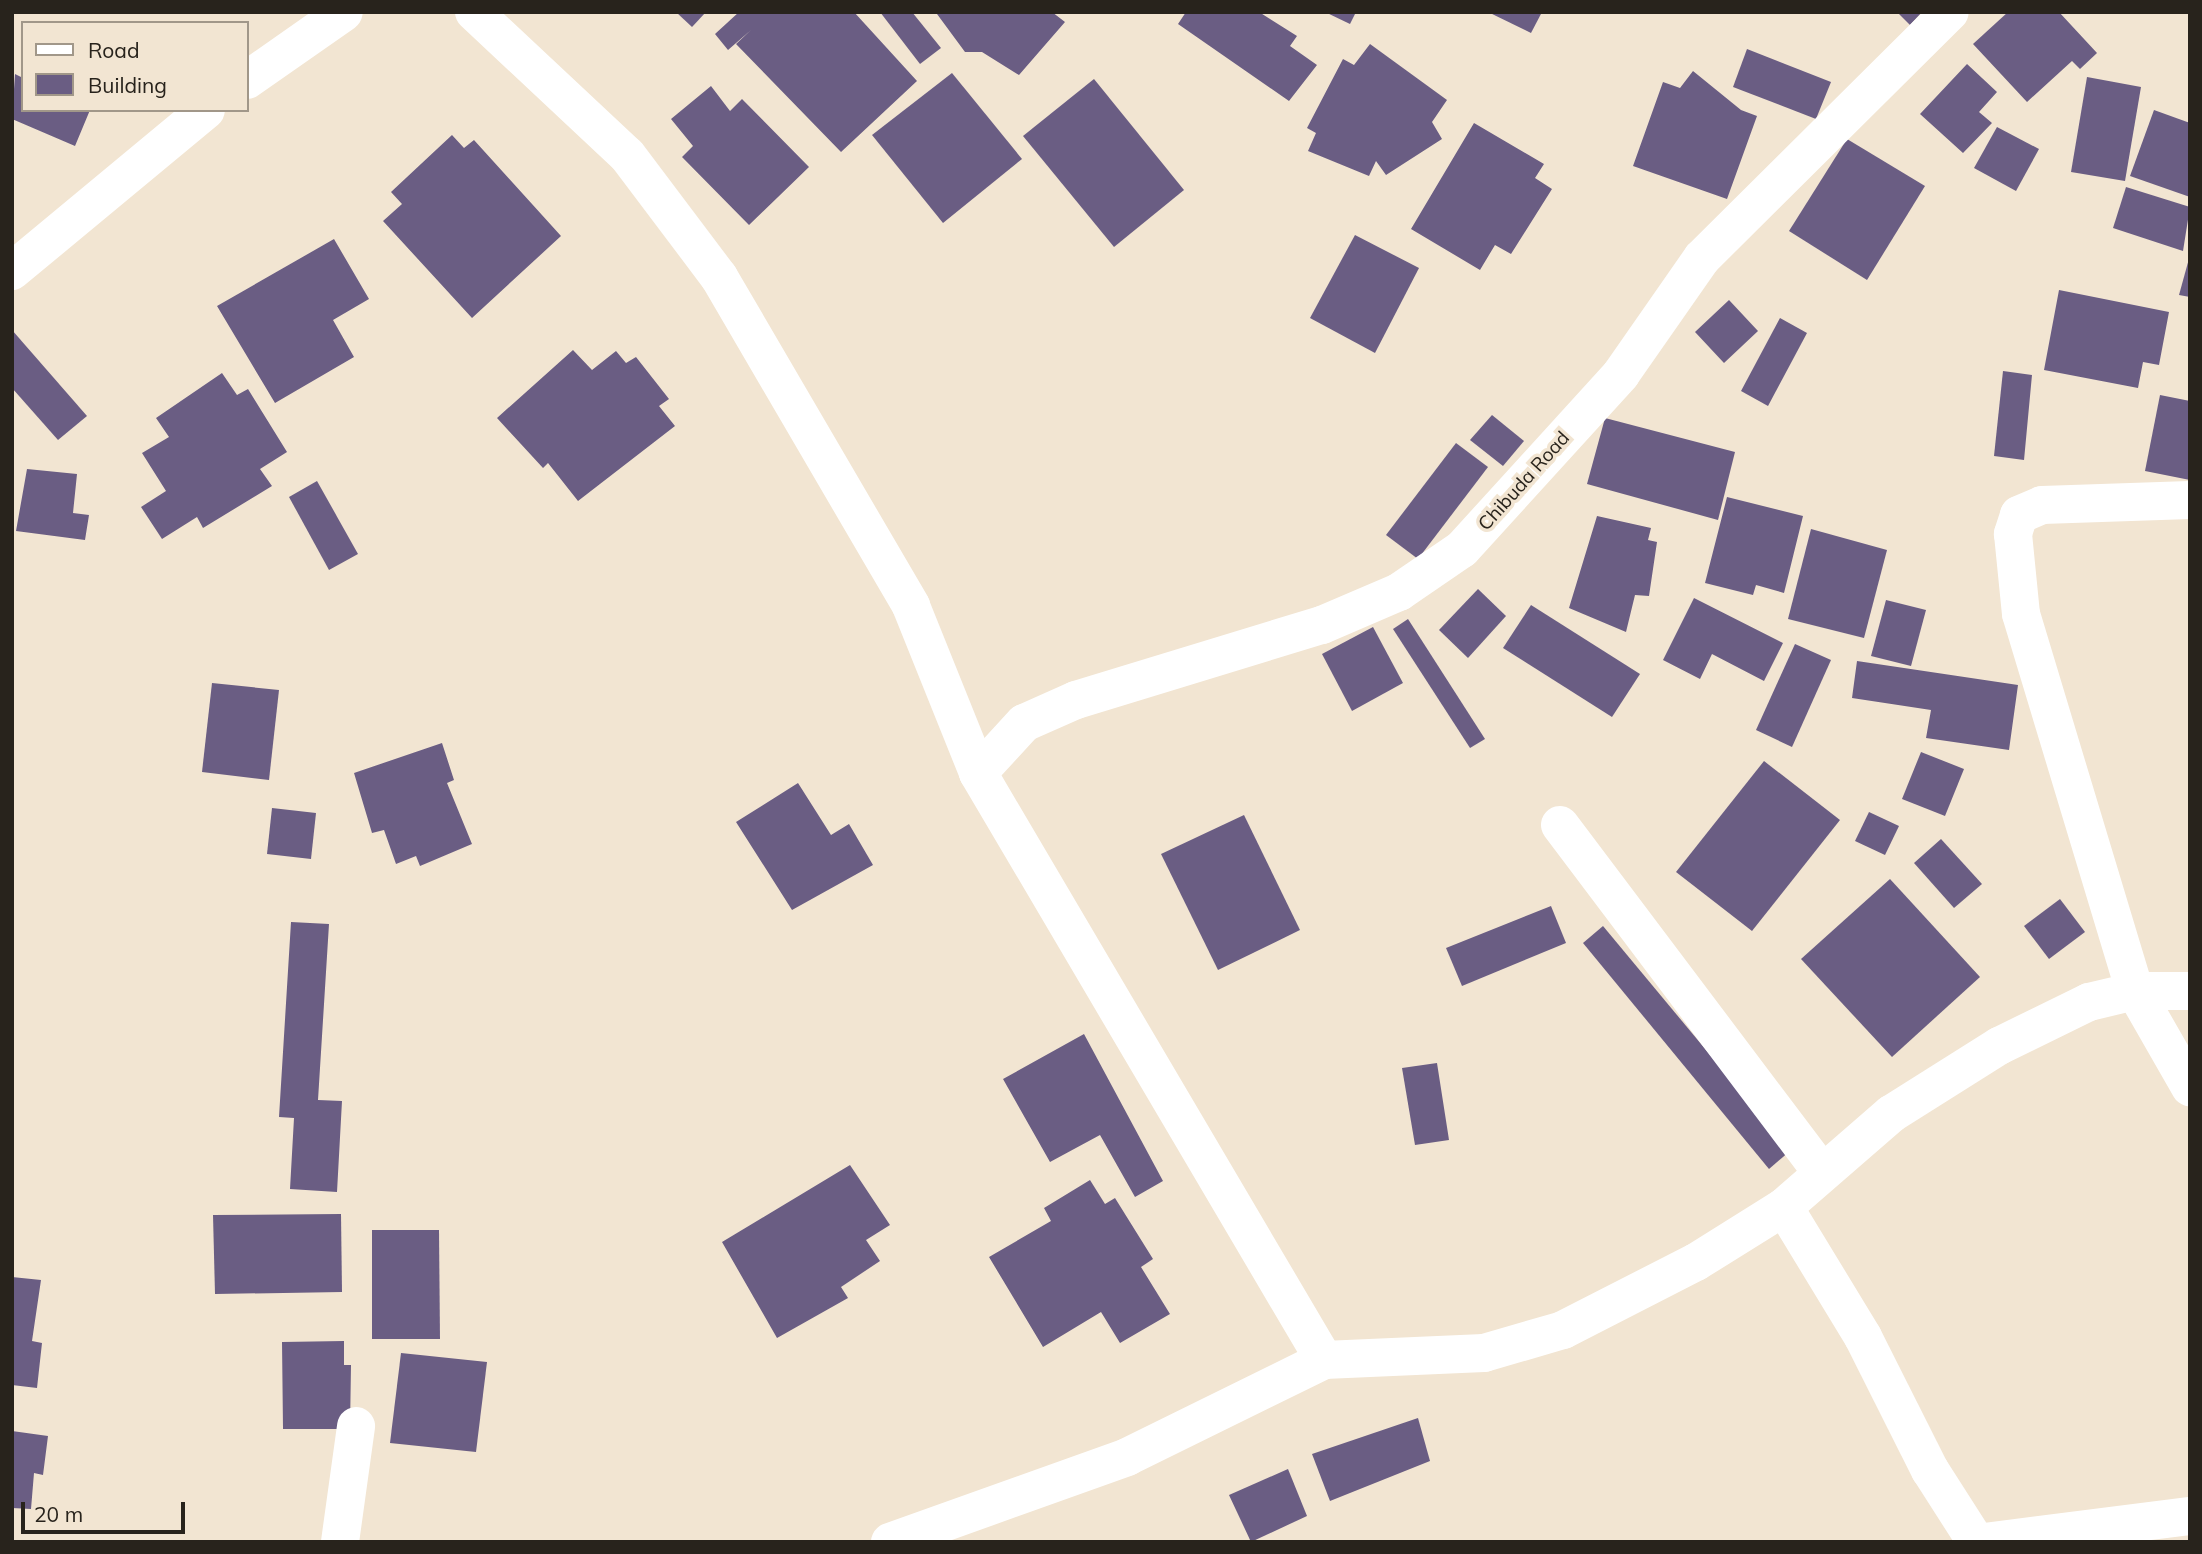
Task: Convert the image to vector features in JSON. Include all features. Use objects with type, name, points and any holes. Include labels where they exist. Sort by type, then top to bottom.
[{"type":"street","points":[[248,79],[344,12]]},
{"type":"street","points":[[474,12],[627,155],[719,277],[911,606],[978,773],[1324,1360]]},
{"type":"street","name":"Chibuda Road","points":[[978,773],[1024,723],[1076,700],[1322,625],[1399,592],[1462,549],[1621,374],[1702,258],[1950,12]]},
{"type":"street","points":[[12,271],[204,112]]},
{"type":"street","points":[[2190,500],[2042,505],[2019,515],[2013,534],[2021,614],[2135,991],[2190,1087]]},
{"type":"street","points":[[1560,825],[1821,1171]]},
{"type":"street","points":[[890,1542],[1127,1457],[1324,1360],[1484,1353],[1563,1330],[1696,1262],[1784,1207],[1821,1171],[1891,1114],[1999,1046],[2089,1002],[2135,991],[2190,990]]},
{"type":"street","points":[[1784,1207],[1863,1337],[1930,1470],[1976,1542]]},
{"type":"street","points":[[340,1542],[356,1426]]},
{"type":"street","points":[[1984,1542],[2190,1516]]},
{"type":"building","points":[[676,12],[706,12],[692,27]]},
{"type":"building","points":[[739,12],[854,12],[917,81],[841,152],[736,44],[751,30],[728,50],[715,34]]},
{"type":"building","points":[[880,12],[912,12],[941,48],[920,64]]},
{"type":"building","points":[[1052,12],[1065,22],[1019,75],[982,52],[965,52],[937,14]]},
{"type":"building","points":[[1186,12],[1259,12],[1297,36],[1290,46],[1317,65],[1289,101],[1178,24]]},
{"type":"building","points":[[1325,12],[1356,12],[1350,24]]},
{"type":"building","points":[[1488,12],[1542,12],[1531,33]]},
{"type":"building","points":[[1897,12],[1922,12],[1910,25]]},
{"type":"building","points":[[2008,12],[2059,12],[2097,53],[2080,69],[2072,61],[2027,102],[1973,44]]},
{"type":"building","points":[[1370,44],[1447,100],[1432,122],[1442,139],[1386,175],[1376,161],[1369,176],[1308,151],[1316,133],[1307,128],[1343,59],[1354,65]]},
{"type":"building","points":[[1747,49],[1831,82],[1816,119],[1733,87]]},
{"type":"building","points":[[1967,64],[1997,92],[1979,112],[1992,123],[1963,153],[1920,114]]},
{"type":"building","points":[[1693,71],[1741,110],[1757,116],[1727,199],[1633,166],[1663,82],[1680,88]]},
{"type":"building","points":[[952,73],[1022,159],[943,223],[872,135]]},
{"type":"building","points":[[15,74],[21,77],[21,112],[89,112],[75,146],[12,119]]},
{"type":"building","points":[[2087,77],[2141,87],[2125,181],[2071,172]]},
{"type":"building","points":[[1094,79],[1184,190],[1114,247],[1023,136]]},
{"type":"building","points":[[711,86],[730,111],[742,99],[809,167],[749,225],[682,157],[693,146],[671,119]]},
{"type":"building","points":[[2154,110],[2190,123],[2190,197],[2130,176]]},
{"type":"building","points":[[1474,123],[1544,164],[1535,178],[1552,189],[1511,254],[1495,245],[1480,270],[1411,229]]},
{"type":"building","points":[[1997,127],[2039,149],[2016,191],[1974,168]]},
{"type":"building","points":[[452,135],[464,148],[474,140],[561,236],[472,318],[383,221],[402,204],[391,192]]},
{"type":"building","points":[[1847,139],[1925,186],[1867,280],[1789,231]]},
{"type":"building","points":[[2126,187],[2190,207],[2183,251],[2113,228]]},
{"type":"building","points":[[1355,235],[1419,268],[1375,353],[1310,318]]},
{"type":"building","points":[[334,239],[369,299],[333,320],[354,357],[275,403],[217,306]]},
{"type":"building","points":[[2190,255],[2190,297],[2179,295]]},
{"type":"building","points":[[2059,290],[2169,312],[2159,365],[2143,362],[2138,388],[2044,370]]},
{"type":"building","points":[[1729,300],[1758,331],[1724,363],[1695,332]]},
{"type":"building","points":[[1780,318],[1807,333],[1768,406],[1741,391]]},
{"type":"building","points":[[12,330],[87,416],[58,440],[12,388]]},
{"type":"building","points":[[573,350],[592,370],[616,351],[626,363],[636,357],[669,399],[659,406],[675,426],[578,501],[548,463],[543,468],[497,418]]},
{"type":"building","points":[[2003,371],[2032,375],[2024,460],[1994,456]]},
{"type":"building","points":[[222,373],[237,395],[248,389],[287,452],[260,469],[272,486],[203,528],[197,517],[162,539],[141,507],[166,491],[142,453],[169,437],[156,418]]},
{"type":"building","points":[[2160,395],[2190,401],[2190,480],[2145,471]]},
{"type":"building","points":[[1492,415],[1524,441],[1503,466],[1470,440]]},
{"type":"building","points":[[1605,418],[1735,452],[1718,520],[1587,484]]},
{"type":"building","points":[[1456,443],[1488,467],[1418,559],[1386,535]]},
{"type":"building","points":[[27,469],[77,474],[73,513],[89,515],[85,540],[16,531]]},
{"type":"building","points":[[317,481],[358,554],[329,570],[289,497]]},
{"type":"building","points":[[1727,497],[1803,516],[1784,593],[1756,585],[1753,595],[1705,583]]},
{"type":"building","points":[[1597,516],[1651,528],[1648,540],[1657,542],[1649,596],[1635,595],[1626,632],[1569,608]]},
{"type":"building","points":[[1811,529],[1887,550],[1864,638],[1788,619]]},
{"type":"building","points":[[1478,589],[1506,616],[1468,658],[1439,630]]},
{"type":"building","points":[[1694,598],[1783,643],[1764,681],[1712,654],[1700,679],[1663,660]]},
{"type":"building","points":[[1886,600],[1926,610],[1911,666],[1871,656]]},
{"type":"building","points":[[1531,605],[1640,674],[1612,717],[1503,648]]},
{"type":"building","points":[[1408,619],[1485,739],[1470,748],[1393,629]]},
{"type":"building","points":[[1373,627],[1403,683],[1352,711],[1322,654]]},
{"type":"building","points":[[1795,644],[1831,660],[1792,747],[1756,730]]},
{"type":"building","points":[[1857,661],[2018,685],[2009,750],[1926,738],[1931,710],[1852,698]]},
{"type":"building","points":[[212,683],[279,690],[269,780],[202,772]]},
{"type":"building","points":[[442,743],[454,780],[447,783],[472,844],[420,866],[416,856],[396,864],[384,830],[372,833],[354,773]]},
{"type":"building","points":[[1921,752],[1964,769],[1945,816],[1902,799]]},
{"type":"building","points":[[1764,761],[1840,820],[1752,931],[1676,872]]},
{"type":"building","points":[[798,783],[831,835],[849,824],[873,865],[792,910],[736,822]]},
{"type":"building","points":[[272,808],[316,813],[311,859],[267,854]]},
{"type":"building","points":[[1869,812],[1899,826],[1885,855],[1855,841]]},
{"type":"building","points":[[1244,815],[1300,930],[1218,970],[1161,854]]},
{"type":"building","points":[[1941,839],[1982,884],[1954,908],[1914,863]]},
{"type":"building","points":[[1890,879],[1980,977],[1892,1057],[1801,959]]},
{"type":"building","points":[[2060,899],[2085,932],[2049,959],[2024,926]]},
{"type":"building","points":[[1551,906],[1566,943],[1462,986],[1446,948]]},
{"type":"building","points":[[291,922],[329,924],[318,1100],[342,1101],[337,1192],[290,1189],[294,1118],[279,1117]]},
{"type":"building","points":[[1603,926],[1790,1151],[1769,1169],[1583,943]]},
{"type":"building","points":[[1084,1034],[1163,1181],[1135,1197],[1100,1135],[1050,1162],[1003,1079]]},
{"type":"building","points":[[1437,1063],[1449,1140],[1415,1145],[1402,1068]]},
{"type":"building","points":[[850,1165],[890,1225],[866,1240],[880,1261],[841,1287],[848,1298],[777,1338],[722,1242]]},
{"type":"building","points":[[1090,1180],[1105,1204],[1115,1198],[1153,1259],[1141,1267],[1170,1314],[1120,1343],[1101,1312],[1043,1347],[989,1257],[1051,1221],[1044,1208]]},
{"type":"building","points":[[341,1214],[342,1292],[215,1294],[213,1215]]},
{"type":"building","points":[[372,1230],[439,1230],[440,1339],[372,1339]]},
{"type":"building","points":[[12,1277],[41,1280],[32,1341],[42,1343],[37,1388],[12,1385]]},
{"type":"building","points":[[344,1341],[344,1365],[351,1365],[350,1429],[283,1429],[282,1342]]},
{"type":"building","points":[[401,1353],[487,1362],[476,1452],[390,1443]]},
{"type":"building","points":[[1418,1418],[1430,1461],[1330,1501],[1312,1454]]},
{"type":"building","points":[[12,1431],[48,1436],[43,1475],[34,1473],[31,1509],[12,1508]]},
{"type":"building","points":[[1288,1469],[1307,1516],[1251,1542],[1229,1495]]}]
